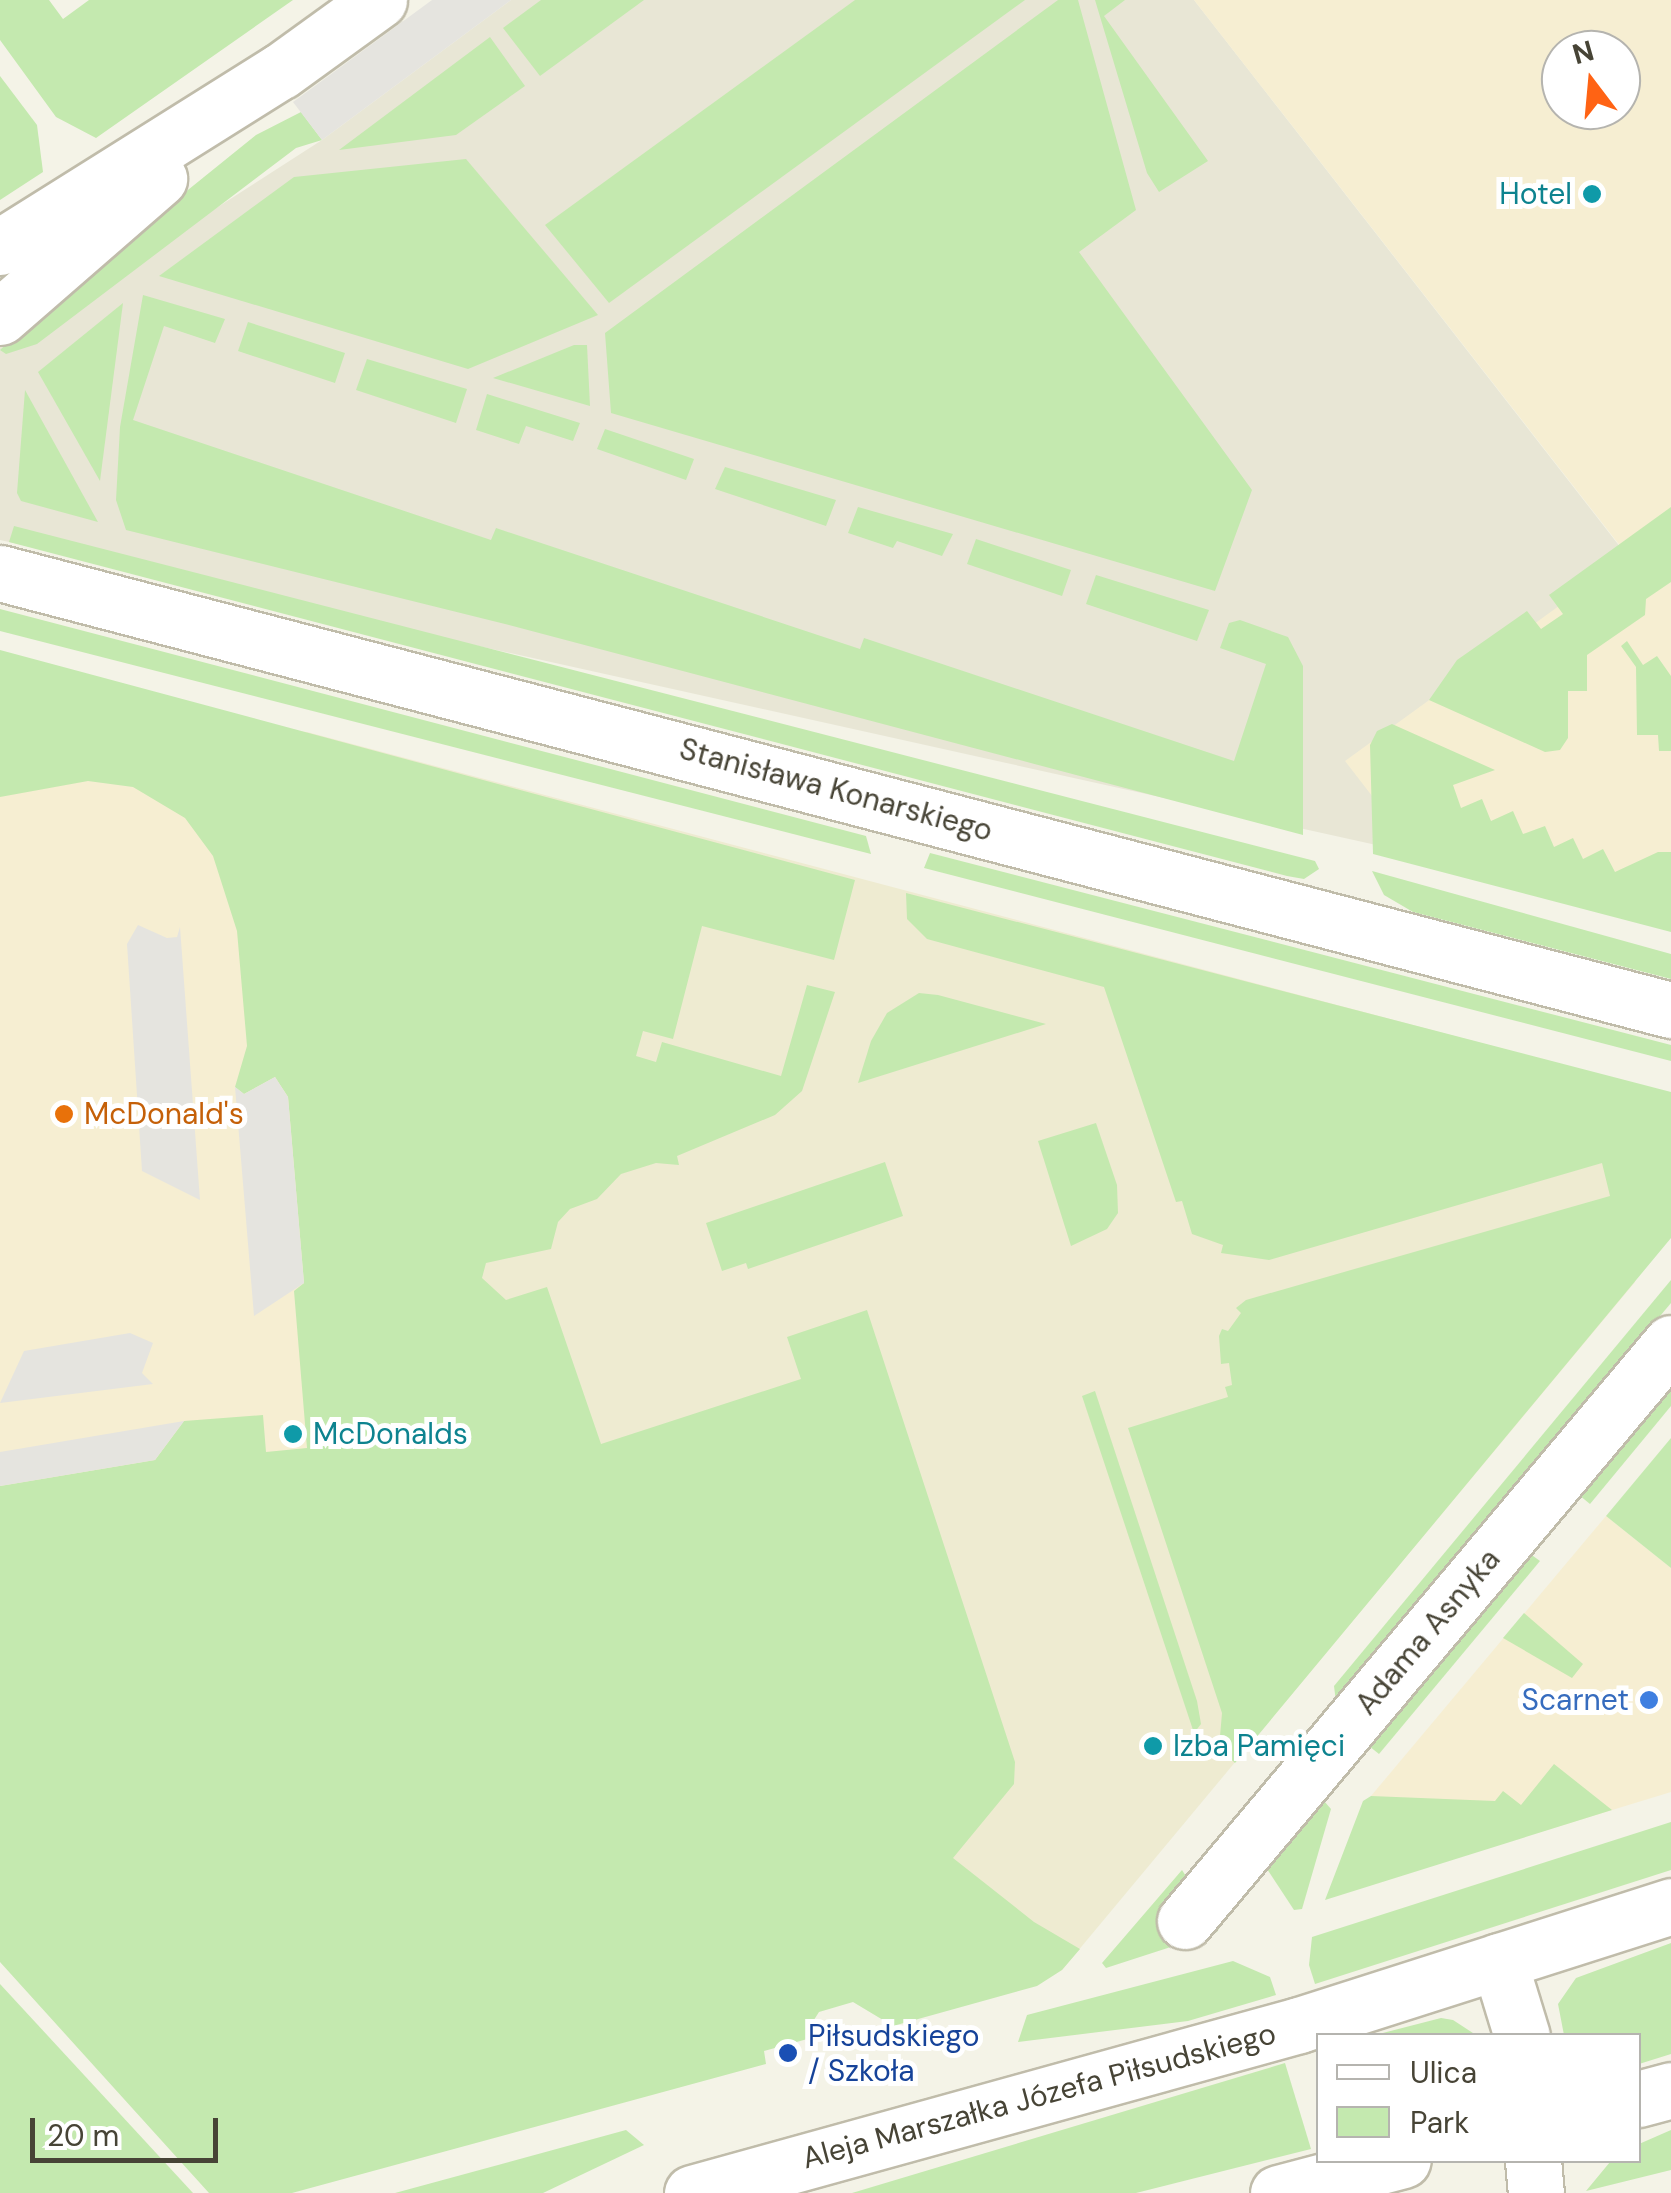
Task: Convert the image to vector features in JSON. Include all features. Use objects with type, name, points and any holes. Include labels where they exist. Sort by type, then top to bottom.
[{"type":"street","points":[[0,247],[282,71],[379,0]]},
{"type":"street","points":[[0,317],[282,71]]},
{"type":"street","name":"Stanisława Konarskiego","points":[[0,573],[1671,1010]]},
{"type":"street","name":"Adama Asnyka","points":[[1186,1921],[1671,1343]]},
{"type":"street","name":"Aleja Marszałka Józefa Piłsudskiego","points":[[692,2193],[1299,2024],[1671,1906]]},
{"type":"street","points":[[1499,1960],[1521,2033]]},
{"type":"street","points":[[1641,2098],[1671,2090]]},
{"type":"street","points":[[1278,2193],[1392,2163]]},
{"type":"street","points":[[1533,2163],[1536,2193]]},
{"type":"shaded area","points":[[432,0],[511,0],[322,140],[293,102]]},
{"type":"shaded area","points":[[511,0],[1194,0],[1628,557],[1346,761],[1417,854],[0,540],[0,347],[322,140]]},
{"type":"shaded area","points":[[1194,0],[1671,0],[1671,923],[1417,854],[1345,761],[1628,556]]},
{"type":"shaded area","points":[[0,702],[307,732],[506,1439],[0,1555]]},
{"type":"shaded area","points":[[307,732],[1579,1069],[1635,1282],[1062,1970],[695,2018]]},
{"type":"shaded area","points":[[138,925],[167,938],[177,937],[180,927],[200,1200],[142,1171],[127,944]]},
{"type":"shaded area","points":[[275,1077],[288,1097],[304,1283],[254,1316],[235,1087],[244,1094]]},
{"type":"shaded area","points":[[130,1333],[153,1343],[142,1373],[153,1384],[0,1403],[24,1351]]},
{"type":"shaded area","points":[[184,1421],[155,1460],[0,1486],[0,1452]]},
{"type":"shaded area","points":[[1606,1516],[1671,1568],[1671,1792],[1537,1833],[1371,1796]]},
{"type":"green space","points":[[0,0],[49,0],[63,19],[89,0],[293,0],[96,138],[56,117],[0,40]]},
{"type":"green space","points":[[541,0],[644,0],[540,76],[503,28]]},
{"type":"green space","points":[[855,0],[1025,0],[609,303],[545,225]]},
{"type":"green space","points":[[1058,0],[1078,0],[1136,210],[1079,252],[1252,490],[1215,591],[611,413],[605,333]]},
{"type":"green space","points":[[1095,0],[1125,0],[1104,16],[1208,161],[1159,192],[1147,173]]},
{"type":"green space","points":[[490,37],[525,86],[456,135],[339,150]]},
{"type":"green space","points":[[0,76],[37,125],[43,172],[0,200]]},
{"type":"green space","points":[[301,112],[322,140],[296,148],[37,344],[6,354],[0,350],[74,282],[256,135]]},
{"type":"green space","points":[[466,159],[598,315],[468,369],[159,276],[294,177]]},
{"type":"green space","points":[[143,295],[225,319],[215,343],[164,326],[133,420],[491,540],[496,528],[860,649],[864,638],[1234,761],[1266,664],[1220,648],[1229,623],[1240,620],[1288,637],[1303,666],[1303,835],[505,624],[126,530],[116,500],[120,427]]},
{"type":"green space","points":[[123,303],[100,481],[38,372]]},
{"type":"green space","points":[[248,322],[345,353],[335,383],[238,351]]},
{"type":"green space","points":[[574,345],[587,345],[590,406],[493,378]]},
{"type":"green space","points":[[367,359],[467,389],[456,423],[356,390]]},
{"type":"green space","points":[[25,390],[98,522],[21,501],[17,493]]},
{"type":"green space","points":[[487,394],[580,423],[573,441],[526,426],[519,444],[476,430]]},
{"type":"green space","points":[[605,429],[694,459],[686,480],[597,449]]},
{"type":"green space","points":[[725,467],[836,500],[826,526],[715,489]]},
{"type":"green space","points":[[858,507],[953,534],[942,556],[897,541],[893,548],[848,533]]},
{"type":"green space","points":[[1671,507],[1671,582],[1646,599],[1645,615],[1587,655],[1587,691],[1568,691],[1568,738],[1560,750],[1545,752],[1429,700],[1457,660],[1527,611],[1541,629],[1563,614],[1549,595]]},
{"type":"green space","points":[[14,526],[1315,861],[1319,869],[1304,879],[1287,876],[9,542]]},
{"type":"green space","points":[[976,539],[1071,570],[1062,596],[967,564]]},
{"type":"green space","points":[[1096,575],[1209,610],[1197,641],[1086,604]]},
{"type":"green space","points":[[0,609],[866,836],[871,854],[0,631]]},
{"type":"green space","points":[[1627,641],[1643,665],[1657,656],[1671,676],[1671,751],[1659,751],[1658,735],[1637,735],[1636,667],[1621,646]]},
{"type":"green space","points":[[0,650],[855,880],[834,960],[702,926],[673,1039],[643,1031],[636,1056],[656,1062],[662,1042],[781,1076],[807,985],[835,992],[802,1091],[775,1115],[677,1156],[679,1165],[656,1163],[621,1174],[597,1199],[570,1209],[558,1222],[551,1249],[486,1263],[482,1278],[506,1300],[547,1287],[601,1444],[801,1379],[787,1337],[867,1310],[1015,1762],[1014,1784],[953,1858],[1034,1922],[1080,1949],[1062,1970],[1037,1986],[893,2026],[853,2002],[819,2012],[812,2023],[811,2038],[764,2051],[766,2064],[292,2193],[209,2193],[0,1962],[0,1486],[155,1460],[184,1421],[263,1415],[266,1452],[307,1448],[294,1291],[304,1283],[288,1097],[275,1077],[244,1094],[235,1087],[247,1046],[237,931],[213,856],[185,818],[133,787],[88,781],[0,797]]},
{"type":"green space","points":[[1392,724],[1495,770],[1453,785],[1461,808],[1482,799],[1491,821],[1513,811],[1523,834],[1545,826],[1554,847],[1573,838],[1583,859],[1603,849],[1615,872],[1658,852],[1671,852],[1671,932],[1373,854],[1370,745],[1377,731]]},
{"type":"green space","points":[[930,853],[1671,1045],[1671,1061],[924,868]]},
{"type":"green space","points":[[1372,871],[1671,954],[1671,979],[1413,912],[1384,895]]},
{"type":"green space","points":[[906,893],[1671,1092],[1671,1238],[1235,1763],[1219,1748],[1222,1713],[1128,1428],[1228,1397],[1225,1387],[1232,1385],[1229,1363],[1221,1364],[1219,1336],[1222,1329],[1228,1331],[1241,1313],[1236,1308],[1246,1300],[1610,1196],[1602,1163],[1269,1260],[1221,1253],[1223,1245],[1192,1234],[1182,1201],[1176,1202],[1104,987],[927,939],[907,919]]},
{"type":"green space","points":[[919,993],[1046,1024],[858,1083],[871,1041],[887,1013]]},
{"type":"green space","points":[[1096,1123],[1117,1185],[1118,1213],[1107,1229],[1071,1246],[1038,1141]]},
{"type":"green space","points":[[885,1162],[903,1216],[748,1269],[746,1263],[722,1271],[706,1223]]},
{"type":"green space","points":[[1671,1280],[1671,1303],[1336,1702],[1334,1686]]},
{"type":"green space","points":[[1671,1384],[1671,1406],[1590,1504],[1579,1495]]},
{"type":"green space","points":[[1095,1391],[1197,1701],[1201,1724],[1194,1733],[1082,1396]]},
{"type":"green space","points":[[1671,1438],[1671,1568],[1606,1516]]},
{"type":"green space","points":[[1529,1553],[1540,1561],[1379,1754],[1369,1746]]},
{"type":"green space","points":[[1524,1613],[1583,1664],[1572,1678],[1503,1638]]},
{"type":"green space","points":[[1554,1764],[1612,1810],[1325,1900],[1363,1801],[1371,1796],[1495,1801],[1503,1791],[1521,1805]]},
{"type":"green space","points":[[1324,1801],[1331,1809],[1302,1909],[1294,1910],[1267,1869]]},
{"type":"green space","points":[[1671,1822],[1671,1870],[1315,1984],[1309,1965],[1312,1937]]},
{"type":"green space","points":[[1182,1870],[1189,1881],[1156,1916],[1180,1936],[1216,1926],[1230,1911],[1217,1932],[1106,1968],[1102,1963]]},
{"type":"green space","points":[[1671,1943],[1671,2054],[1641,2063],[1641,2033],[1564,2033],[1558,2004],[1576,1978]]},
{"type":"green space","points":[[1233,1961],[1270,1977],[1276,1995],[1188,2021],[1018,2042],[1027,2015]]},
{"type":"green space","points":[[0,1984],[193,2193],[0,2193]]},
{"type":"green space","points":[[1441,2018],[1453,2020],[1473,2033],[1383,2033]]},
{"type":"green space","points":[[1285,2063],[1311,2149],[1136,2193],[852,2193]]},
{"type":"green space","points":[[626,2130],[644,2145],[543,2193],[395,2193]]},
{"type":"green space","points":[[1671,2130],[1671,2170],[1586,2191],[1609,2163],[1641,2163],[1641,2143]]},
{"type":"place","name":"Hotel","points":[[1592,194]]},
{"type":"place","name":"McDonald's","points":[[64,1114]]},
{"type":"place","name":"McDonalds","points":[[293,1434]]},
{"type":"place","name":"Scarnet","points":[[1649,1700]]},
{"type":"place","name":"Izba Pamięci","points":[[1153,1746]]},
{"type":"place","name":"Piłsudskiego / Szkoła","points":[[788,2053]]}]
